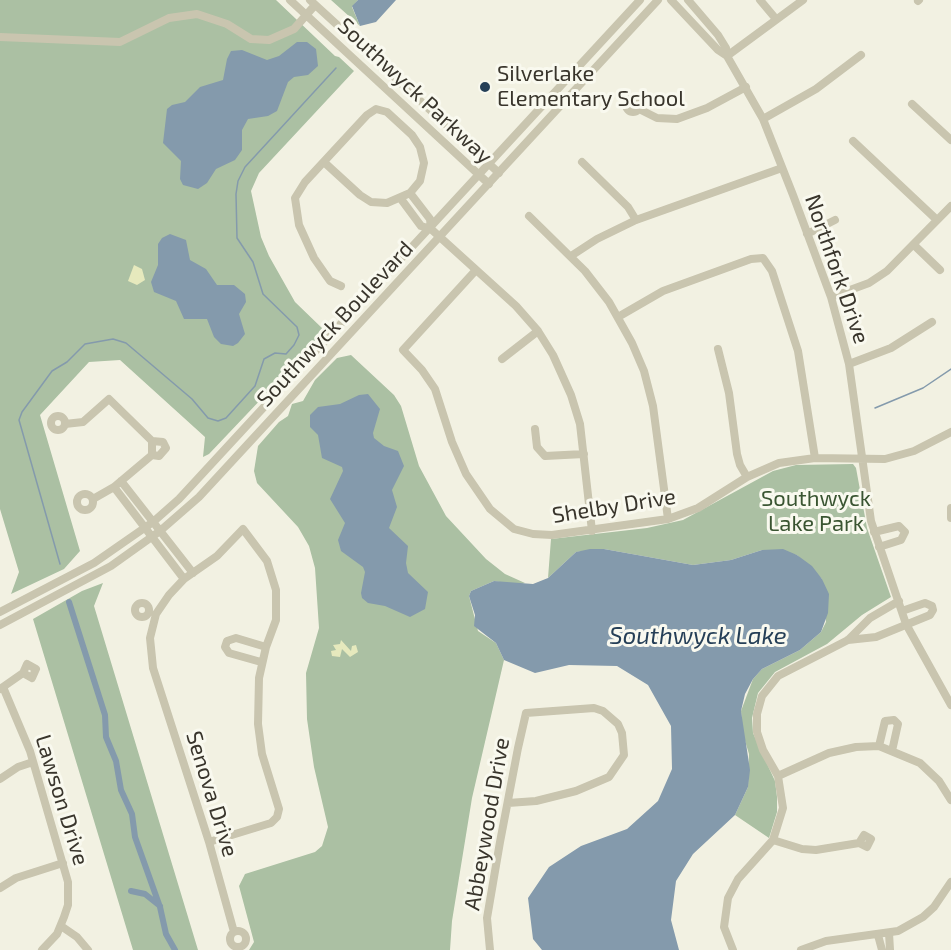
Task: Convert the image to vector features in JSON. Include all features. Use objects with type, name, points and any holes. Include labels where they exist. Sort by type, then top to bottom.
[{"type":"street","name":"Southwyck Parkway","points":[[290,0],[489,184]]},
{"type":"street","name":"Southwyck Boulevard","points":[[0,612],[94,563],[153,522],[209,469],[640,0]]},
{"type":"street","name":"Southwyck Boulevard","points":[[0,624],[111,567],[160,531],[213,483],[658,0]]},
{"type":"street","name":"Northfork Drive","points":[[671,0],[717,50],[728,56]]},
{"type":"street","name":"Northfork Drive","points":[[688,0],[718,35],[763,119],[831,297],[849,364],[861,459],[874,532],[906,624],[951,704]]},
{"type":"street","points":[[760,0],[776,19]]},
{"type":"street","points":[[728,56],[803,0]]},
{"type":"street","name":"Southwyck Parkway","points":[[312,2],[499,173]]},
{"type":"street","points":[[0,37],[120,42],[169,18],[197,14],[227,24],[251,39],[269,40],[286,35],[306,15],[312,2]]},
{"type":"street","points":[[594,49],[604,58]]},
{"type":"street","points":[[763,119],[816,89],[861,55]]},
{"type":"street","points":[[393,94],[402,84]]},
{"type":"street","points":[[639,110],[657,118],[677,119],[707,108],[746,87]]},
{"type":"street","points":[[543,103],[554,113]]},
{"type":"street","points":[[912,104],[951,140]]},
{"type":"street","points":[[325,163],[371,202],[387,203],[401,200],[410,193],[420,181],[424,163],[420,147],[412,135],[387,112],[376,109],[367,115],[325,163],[295,198],[295,212],[306,242],[321,271],[330,281],[341,286]]},
{"type":"street","points":[[853,141],[938,220]]},
{"type":"street","points":[[582,162],[628,207],[636,220]]},
{"type":"street","points":[[571,256],[597,239],[636,220],[782,168]]},
{"type":"street","points":[[410,193],[430,219],[431,229]]},
{"type":"street","points":[[401,200],[412,217],[440,237],[538,331],[559,366],[571,395],[584,454],[592,531]]},
{"type":"street","points":[[831,297],[880,276],[951,206]]},
{"type":"street","points":[[412,217],[422,208]]},
{"type":"street","points":[[529,216],[571,256],[597,285],[632,343],[647,384],[657,428],[668,519]]},
{"type":"street","points":[[807,234],[835,220]]},
{"type":"street","points":[[914,245],[940,270]]},
{"type":"street","points":[[618,317],[663,291],[751,259],[763,258],[771,271],[798,351],[815,458]]},
{"type":"street","name":"Shelby Drive","points":[[476,270],[403,350],[435,388],[462,467],[495,514],[514,528],[533,534],[552,535],[668,519],[698,508],[747,477],[779,464],[815,458],[885,459],[914,451],[951,432]]},
{"type":"street","points":[[849,364],[891,348],[932,322]]},
{"type":"street","points":[[502,358],[538,331]]},
{"type":"street","points":[[718,349],[729,393],[737,453],[740,465],[747,477]]},
{"type":"street","points":[[309,361],[318,369]]},
{"type":"street","points":[[65,424],[83,422],[109,399],[153,448],[114,488],[93,499]]},
{"type":"street","points":[[535,429],[537,447],[545,456],[584,454]]},
{"type":"street","points":[[122,481],[194,573]]},
{"type":"street","points":[[114,488],[184,579],[217,556],[243,529],[267,561],[276,590],[276,620],[261,662],[257,698],[258,734],[279,809],[277,817],[271,823],[209,842]]},
{"type":"street","points":[[951,508],[951,518]]},
{"type":"street","points":[[874,532],[899,526],[905,532],[901,540],[879,547]]},
{"type":"street","name":"Senova Drive","points":[[184,579],[153,614],[150,638],[153,668],[209,842],[234,932]]},
{"type":"street","points":[[733,950],[724,927],[728,898],[738,879],[773,840],[783,808],[778,776],[763,750],[757,732],[757,714],[762,696],[772,682],[788,669],[848,640],[870,618],[898,601]]},
{"type":"street","points":[[848,640],[876,637],[930,615],[932,606],[925,603],[902,611]]},
{"type":"street","points":[[261,662],[229,653],[225,647],[226,641],[236,638],[266,647]]},
{"type":"street","points":[[1,688],[23,674]]},
{"type":"street","points":[[942,691],[951,685]]},
{"type":"street","name":"Lawson Drive","points":[[1,688],[33,762],[63,863],[69,898],[61,926]]},
{"type":"street","name":"Abbeywood Drive","points":[[490,950],[488,918],[508,803],[526,713],[583,707],[603,711],[618,724],[622,733],[624,755],[614,771],[595,785],[536,801],[508,803]]},
{"type":"street","points":[[879,746],[885,721],[894,720],[898,724],[892,751]]},
{"type":"street","points":[[778,776],[829,753],[856,747],[879,746],[913,759],[927,769],[951,800]]},
{"type":"street","points":[[0,779],[18,767],[33,762]]},
{"type":"street","points":[[773,840],[802,849],[816,850],[859,843]]},
{"type":"street","points":[[0,888],[16,878],[63,863]]},
{"type":"street","points":[[801,950],[826,941],[898,931],[934,908],[951,882]]},
{"type":"street","points":[[42,950],[61,926],[77,937],[88,950]]},
{"type":"street","points":[[889,933],[890,950]]},
{"type":"street","points":[[878,935],[882,950]]},
{"type":"green space","points":[[0,0],[276,0],[354,71],[259,173],[251,191],[261,237],[269,256],[295,302],[323,329],[321,336],[209,454],[203,457],[205,437],[120,360],[89,362],[40,415],[80,551],[64,569],[11,594],[19,572],[0,509]]},
{"type":"green space","points":[[331,0],[358,0],[352,7],[360,26]]},
{"type":"green space","points":[[351,355],[394,395],[401,406],[419,466],[446,516],[486,559],[505,574],[525,583],[518,585],[494,581],[471,591],[469,596],[478,631],[496,643],[504,660],[472,798],[452,921],[450,950],[249,950],[254,942],[239,886],[245,874],[315,852],[322,846],[328,827],[314,767],[307,719],[306,673],[319,628],[315,568],[309,546],[298,527],[257,483],[254,471],[258,446],[279,422],[288,416],[292,404],[303,401],[315,380],[337,358]]},
{"type":"green space","name":"Southwyck Lake Park","points":[[853,464],[856,468],[867,528],[891,597],[862,615],[827,644],[775,672],[758,693],[752,718],[753,733],[775,781],[777,797],[777,812],[769,838],[735,815],[748,787],[749,754],[743,734],[741,711],[753,679],[762,669],[800,650],[821,632],[826,622],[822,579],[797,555],[762,550],[731,560],[693,565],[604,549],[576,552],[548,578],[551,539],[647,528],[683,520],[773,471],[796,465]]},
{"type":"green space","points":[[103,583],[94,606],[198,950],[133,950],[33,619],[82,591]]},
{"type":"sand","points":[[134,265],[142,269],[145,280],[137,285],[128,281]]},
{"type":"sand","points":[[341,640],[351,651],[352,646],[356,645],[358,652],[350,657],[342,649],[340,657],[332,656],[331,651],[336,650],[333,645],[340,644]]},
{"type":"water","points":[[358,0],[396,0],[376,22],[360,26],[352,6]]},
{"type":"water","points":[[297,42],[307,42],[316,49],[318,66],[308,75],[294,77],[288,82],[277,111],[268,116],[248,119],[242,130],[242,150],[235,160],[216,169],[207,183],[198,189],[183,185],[180,179],[181,161],[163,143],[167,109],[172,105],[185,102],[200,87],[223,80],[231,51],[242,50],[267,60],[279,56]]},
{"type":"water","points":[[170,234],[186,240],[190,260],[206,269],[217,285],[234,285],[245,294],[246,302],[239,314],[245,334],[233,346],[221,344],[214,337],[207,319],[184,319],[176,301],[154,292],[151,282],[158,265],[158,244],[162,238]]},
{"type":"water","points":[[368,394],[380,409],[373,433],[374,438],[384,446],[398,451],[404,466],[392,490],[397,507],[389,528],[408,546],[406,563],[408,573],[428,592],[425,609],[410,617],[385,606],[368,603],[362,598],[365,572],[363,567],[341,551],[338,540],[345,523],[330,499],[343,471],[342,467],[322,458],[318,435],[310,427],[310,415],[318,407],[340,404],[359,395]]},
{"type":"water","name":"Southwyck Lake","points":[[604,549],[693,565],[731,560],[762,550],[783,549],[797,555],[812,566],[822,579],[829,594],[828,613],[821,632],[800,650],[762,669],[753,679],[745,694],[741,711],[750,770],[748,787],[735,815],[693,854],[676,881],[671,920],[679,950],[542,950],[533,939],[528,898],[549,867],[581,846],[627,829],[658,801],[672,769],[671,726],[648,685],[617,666],[569,665],[535,673],[504,660],[496,643],[474,626],[475,615],[469,596],[471,591],[494,581],[533,584],[548,578],[576,552]]},
{"type":"waterway","points":[[60,564],[19,420],[22,412],[52,371],[67,362],[85,344],[113,339],[126,343],[192,399],[208,418],[218,421],[226,418],[255,386],[264,359],[275,353],[286,354],[299,335],[297,327],[263,294],[253,262],[237,238],[238,181],[245,167],[336,68]]},
{"type":"waterway","points":[[875,408],[923,388],[951,369]]},
{"type":"waterway","points":[[69,602],[105,715],[106,737],[116,761],[121,790],[132,814],[135,837],[160,907],[166,934],[175,950]]},
{"type":"waterway","points":[[131,891],[145,894],[160,906]]},
{"type":"place","name":"Silverlake Elementary School","points":[[485,87]]}]
